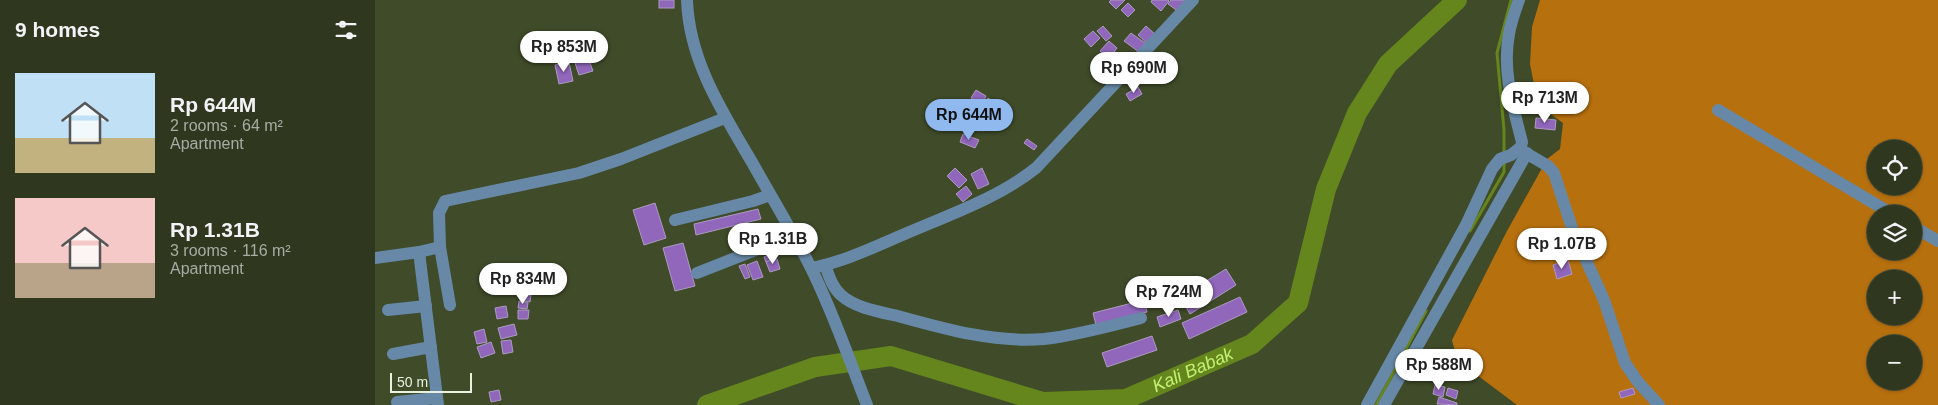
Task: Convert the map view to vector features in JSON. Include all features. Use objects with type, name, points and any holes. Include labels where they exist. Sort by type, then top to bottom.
[{"type":"street","points":[[687,0],[694,45],[707,79],[725,118],[811,268],[826,300],[867,405]]},
{"type":"street","points":[[811,268],[825,265],[972,205],[1000,192],[1026,176],[1036,168],[1193,0]]},
{"type":"street","points":[[1367,405],[1383,394],[1522,142],[1513,110],[1507,58],[1509,34],[1519,0]]},
{"type":"street","points":[[1718,110],[1877,205]]},
{"type":"street","points":[[449,305],[440,247],[439,213],[445,201],[579,173],[621,159],[725,118]]},
{"type":"street","points":[[1383,394],[1492,169],[1514,154]]},
{"type":"street","points":[[1514,154],[1548,166],[1554,173],[1573,231],[1605,300],[1625,363],[1638,382],[1659,405]]},
{"type":"street","points":[[675,220],[770,195]]},
{"type":"street","points":[[697,273],[776,242],[791,232]]},
{"type":"street","points":[[1922,232],[1938,242]]},
{"type":"street","points":[[375,258],[440,247]]},
{"type":"street","points":[[397,402],[437,402],[419,252]]},
{"type":"street","points":[[825,265],[832,285],[841,296],[854,304],[969,334],[1009,339],[1044,339],[1141,318]]},
{"type":"street","points":[[388,310],[426,306]]},
{"type":"street","points":[[393,354],[431,347]]},
{"type":"shaded area","points":[[1540,0],[1938,0],[1938,405],[1517,405],[1457,360],[1452,340],[1507,231],[1547,159],[1560,149],[1563,123],[1538,105],[1530,64],[1532,27]]},
{"type":"building","points":[[659,0],[674,0],[674,8],[659,8]]},
{"type":"building","points":[[1111,0],[1125,0],[1116,9],[1109,2]]},
{"type":"building","points":[[1152,0],[1169,1],[1161,11],[1151,2]]},
{"type":"building","points":[[1171,0],[1188,0],[1179,12],[1168,4]]},
{"type":"building","points":[[1128,3],[1135,10],[1128,17],[1121,10]]},
{"type":"building","points":[[1103,26],[1112,36],[1106,41],[1097,31]]},
{"type":"building","points":[[1146,26],[1156,35],[1148,44],[1138,35]]},
{"type":"building","points":[[1093,31],[1100,38],[1091,47],[1084,39]]},
{"type":"building","points":[[1131,33],[1145,43],[1139,52],[1124,41]]},
{"type":"building","points":[[567,35],[572,54],[561,57],[556,38]]},
{"type":"building","points":[[1109,41],[1117,48],[1109,59],[1100,51]]},
{"type":"building","points":[[585,49],[593,71],[579,75],[572,54]]},
{"type":"building","points":[[569,62],[573,81],[559,84],[555,65]]},
{"type":"building","points":[[1138,87],[1142,94],[1130,101],[1126,94]]},
{"type":"building","points":[[976,90],[986,96],[982,104],[971,98]]},
{"type":"building","points":[[988,98],[998,104],[993,112],[983,107]]},
{"type":"building","points":[[1000,110],[1010,114],[1005,125],[995,120]]},
{"type":"building","points":[[970,114],[988,122],[984,131],[966,123]]},
{"type":"building","points":[[1536,118],[1556,120],[1555,130],[1535,128]]},
{"type":"building","points":[[963,134],[979,140],[975,148],[960,142]]},
{"type":"building","points":[[1027,139],[1037,146],[1034,150],[1024,143]]},
{"type":"building","points":[[955,168],[967,180],[959,188],[947,176]]},
{"type":"building","points":[[982,168],[989,184],[978,189],[971,174]]},
{"type":"building","points":[[966,186],[972,194],[963,202],[956,194]]},
{"type":"building","points":[[655,203],[666,238],[644,245],[633,210]]},
{"type":"building","points":[[758,209],[761,219],[696,235],[694,224]]},
{"type":"building","points":[[683,243],[695,286],[675,291],[663,248]]},
{"type":"building","points":[[789,243],[792,249],[781,255],[778,249]]},
{"type":"building","points":[[775,252],[777,257],[766,262],[764,257]]},
{"type":"building","points":[[777,259],[780,269],[770,272],[766,262]]},
{"type":"building","points":[[1568,260],[1572,274],[1557,279],[1553,265]]},
{"type":"building","points":[[757,261],[763,277],[753,280],[747,265]]},
{"type":"building","points":[[745,264],[750,277],[745,279],[739,266]]},
{"type":"building","points":[[1226,269],[1236,285],[1190,314],[1180,297]]},
{"type":"building","points":[[523,295],[531,295],[530,302],[522,301]]},
{"type":"building","points":[[1240,297],[1247,312],[1189,339],[1182,323]]},
{"type":"building","points":[[1144,300],[1147,312],[1096,325],[1093,313]]},
{"type":"building","points":[[519,301],[528,303],[527,309],[518,308]]},
{"type":"building","points":[[506,306],[508,317],[497,319],[495,308]]},
{"type":"building","points":[[518,310],[529,310],[528,319],[518,319]]},
{"type":"building","points":[[1178,310],[1181,319],[1160,327],[1157,317]]},
{"type":"building","points":[[514,324],[517,335],[501,339],[498,328]]},
{"type":"building","points":[[484,329],[487,342],[477,344],[474,332]]},
{"type":"building","points":[[1152,336],[1157,350],[1107,367],[1102,353]]},
{"type":"building","points":[[511,340],[513,352],[503,354],[501,341]]},
{"type":"building","points":[[491,342],[495,353],[481,358],[477,347]]},
{"type":"building","points":[[1435,385],[1445,387],[1443,397],[1433,394]]},
{"type":"building","points":[[1448,388],[1458,391],[1456,399],[1446,395]]},
{"type":"building","points":[[1633,388],[1635,394],[1621,398],[1619,392]]},
{"type":"building","points":[[499,390],[501,400],[491,402],[489,392]]},
{"type":"building","points":[[1439,397],[1457,403],[1457,405],[1437,404]]},
{"type":"waterway","name":"Kali Babak","points":[[707,405],[815,367],[891,356],[1043,402],[1126,399],[1252,344],[1298,303],[1326,189],[1357,113],[1388,64],[1457,0]]},
{"type":"waterway","points":[[1504,155],[1504,130],[1497,53],[1511,0]]},
{"type":"waterway","points":[[1470,231],[1504,172],[1504,161]]},
{"type":"waterway","points":[[1376,405],[1426,311]]}]
